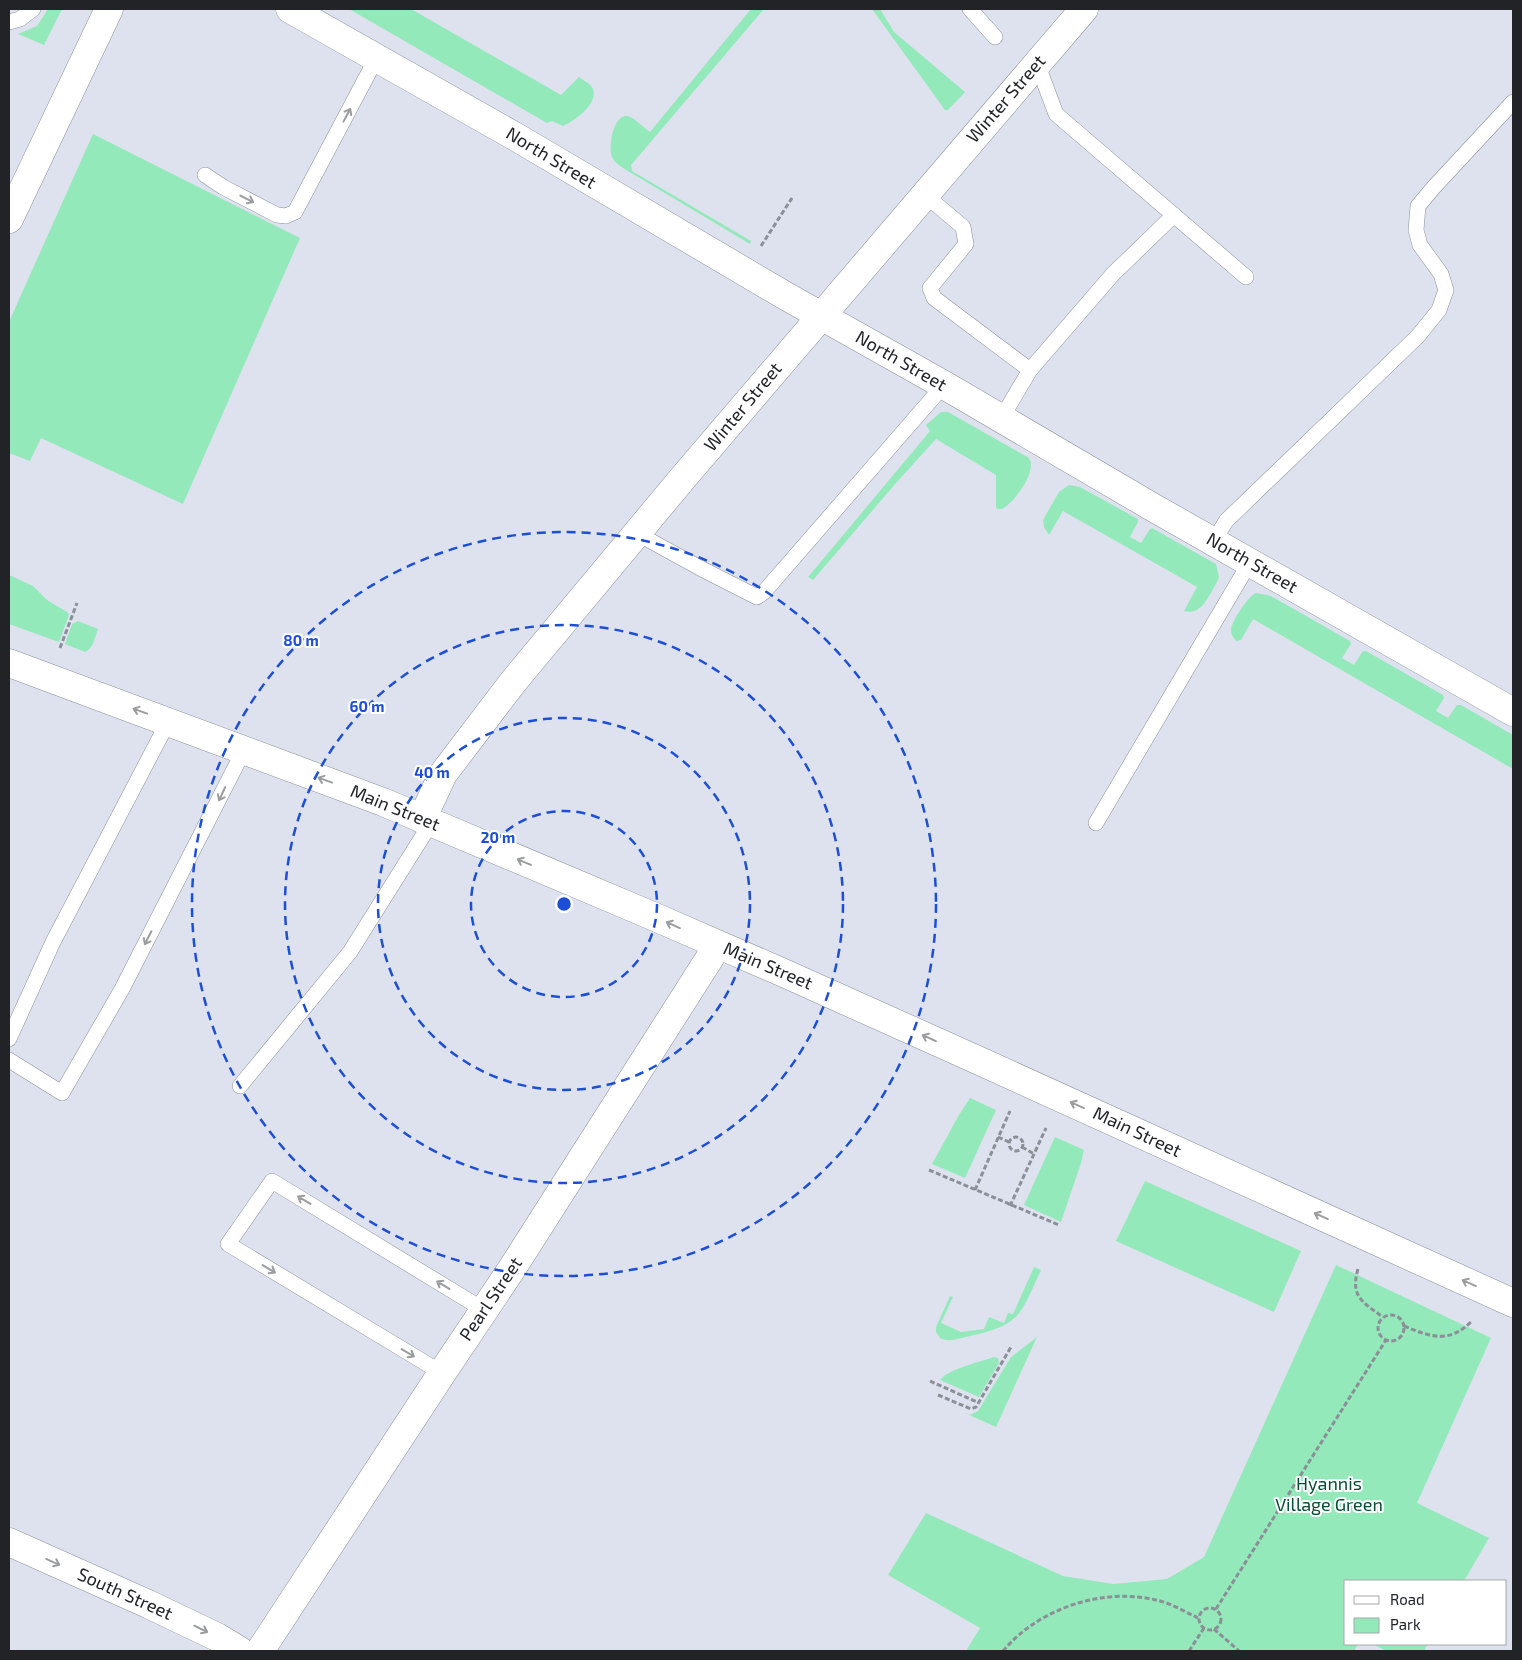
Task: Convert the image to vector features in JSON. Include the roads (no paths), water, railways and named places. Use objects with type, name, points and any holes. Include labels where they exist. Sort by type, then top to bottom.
[{"type":"street","points":[[9,219],[16,184],[109,9]]},
{"type":"street","name":"North Street","points":[[290,9],[377,57],[821,316],[1513,712]]},
{"type":"street","name":"Winter Street","points":[[427,821],[443,774],[513,682],[638,534],[682,478],[1084,9]]},
{"type":"street","name":"Main Street","points":[[9,663],[383,802],[718,945],[973,1058],[1513,1303]]},
{"type":"street","name":"Pearl Street","points":[[260,1651],[484,1310],[718,945]]},
{"type":"street","name":"South Street","points":[[9,1542],[156,1608],[217,1637],[240,1651]]},
{"type":"lane","points":[[970,9],[994,37]]},
{"type":"lane","points":[[9,22],[20,19],[27,10]]},
{"type":"lane","points":[[205,175],[222,187],[277,215],[286,216],[295,212],[377,57]]},
{"type":"lane","points":[[1037,64],[1056,114],[1246,277]]},
{"type":"lane","points":[[1214,541],[1226,521],[1418,336],[1439,310],[1446,290],[1441,274],[1420,245],[1416,230],[1418,206],[1513,102]]},
{"type":"lane","points":[[924,194],[963,227],[966,244],[930,288],[931,294],[1030,370]]},
{"type":"lane","points":[[1001,419],[1030,370],[1113,274],[1174,215]]},
{"type":"lane","points":[[638,534],[757,597],[764,592],[944,385]]},
{"type":"lane","points":[[1096,823],[1250,562]]},
{"type":"lane","points":[[9,1038],[53,942],[168,722]]},
{"type":"lane","points":[[9,1060],[62,1093],[122,989],[244,750]]},
{"type":"lane","points":[[240,1086],[350,952],[427,821]]},
{"type":"lane","points":[[442,1373],[228,1244],[272,1181],[484,1310]]},
{"type":"park label","name":"Hyannis Village Green","points":[[1329,1494]]}]
